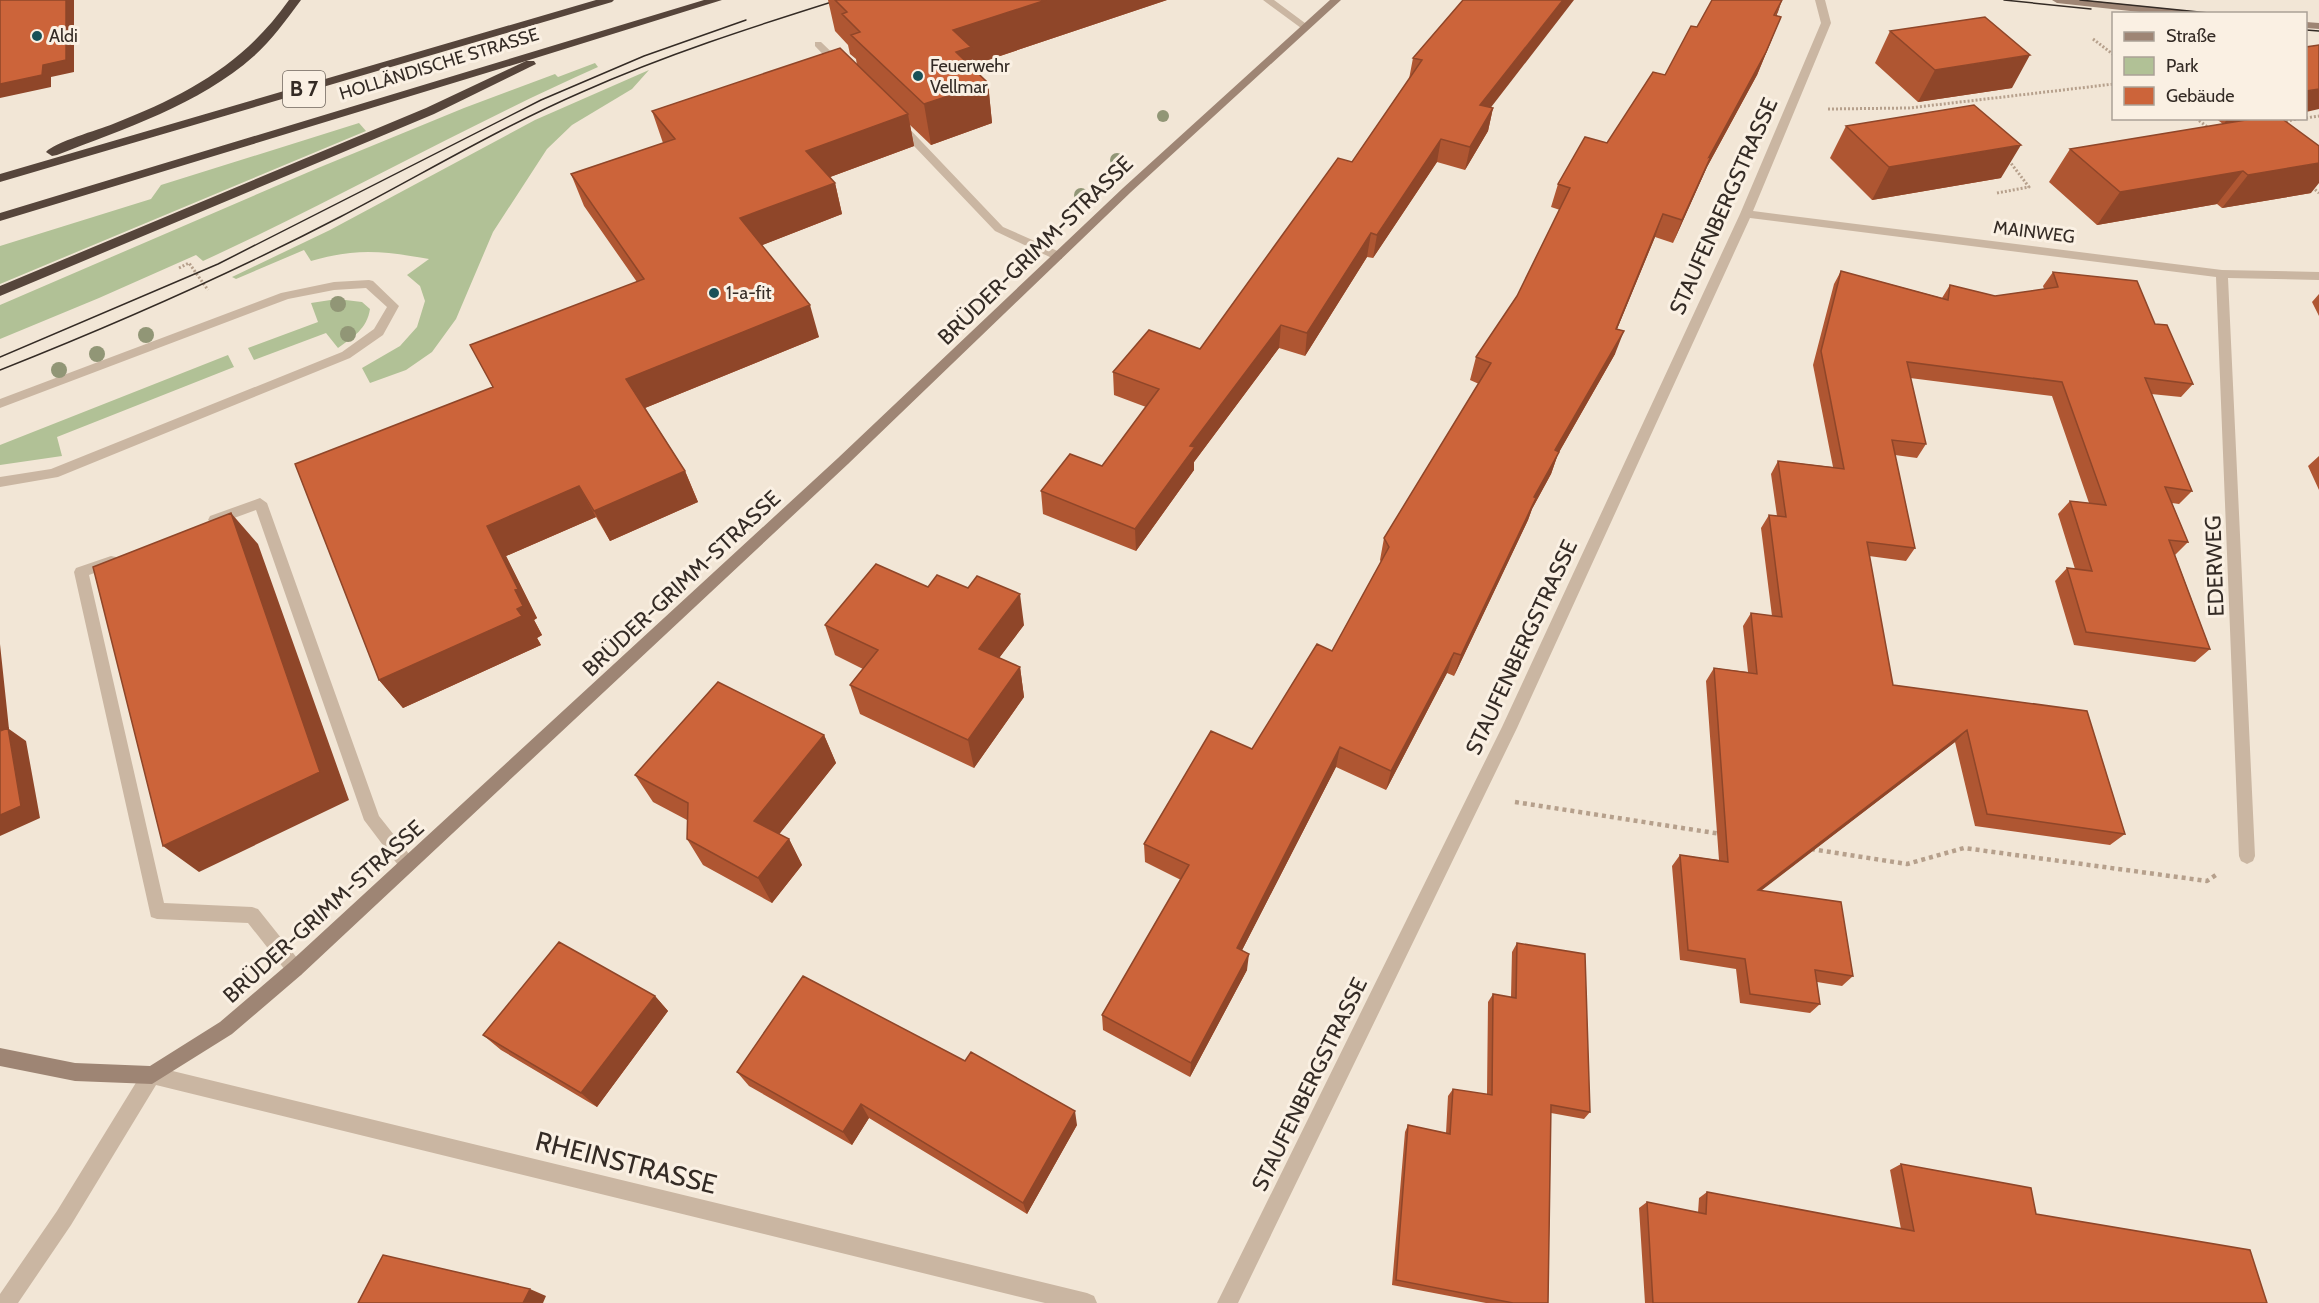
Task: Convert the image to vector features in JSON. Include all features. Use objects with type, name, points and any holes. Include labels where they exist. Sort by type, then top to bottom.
[{"type":"highway","points":[[0,173],[148,114],[187,94],[249,53],[272,32],[295,0]]},
{"type":"highway","name":"HOLLÄNDISCHE STRASSE","points":[[0,178],[608,0]]},
{"type":"highway","name":"HOLLÄNDISCHE STRASSE","points":[[0,217],[716,0]]},
{"type":"highway","points":[[0,291],[430,111],[578,41]]},
{"type":"street","points":[[1268,0],[1304,26]]},
{"type":"street","name":"BRÜDER-GRIMM-STRASSE","points":[[152,1075],[226,1028],[295,969],[843,461],[1304,26],[1336,0]]},
{"type":"street","name":"STAUFENBERGSTRASSE","points":[[1227,1303],[1509,728],[1746,214],[1826,24],[1820,0]]},
{"type":"street","points":[[2056,0],[2171,12]]},
{"type":"street","points":[[818,44],[850,76]]},
{"type":"street","points":[[891,116],[924,147],[999,229],[1058,256]]},
{"type":"street","name":"MAINWEG","points":[[1746,214],[2222,274],[2319,276]]},
{"type":"street","name":"EDERWEG","points":[[2222,274],[2247,856]]},
{"type":"street","points":[[0,404],[285,296],[334,286],[369,284],[393,306],[379,332],[346,354],[53,474],[0,482]]},
{"type":"street","points":[[197,527],[260,503],[372,820],[407,864]]},
{"type":"street","points":[[123,556],[81,572],[157,910],[252,915],[295,969]]},
{"type":"street","points":[[0,1057],[75,1072],[152,1075],[64,1218],[6,1303]]},
{"type":"street","name":"RHEINSTRASSE","points":[[152,1075],[1087,1303]]},
{"type":"path","points":[[1790,110],[1909,108],[2112,84]]},
{"type":"path","points":[[2198,120],[2214,133]]},
{"type":"path","points":[[2279,122],[2292,120]]},
{"type":"path","points":[[1997,193],[2029,187],[2001,149]]},
{"type":"path","points":[[2310,186],[2319,193]]},
{"type":"path","points":[[1476,795],[1732,836]]},
{"type":"path","points":[[1802,847],[1907,864],[1964,848],[2172,876]]},
{"type":"green space","points":[[595,63],[598,67],[498,114],[253,238],[203,261],[196,255],[0,339],[0,305],[318,168],[464,108],[555,74],[558,77]]},
{"type":"green space","points":[[649,70],[632,89],[572,125],[547,149],[493,232],[456,319],[432,352],[406,370],[370,383],[362,368],[400,346],[417,327],[425,301],[420,286],[407,275],[429,259],[370,252],[342,254],[311,261],[304,250],[236,279],[232,277],[330,230],[535,120]]},
{"type":"green space","points":[[359,123],[366,131],[0,284],[0,246],[151,199],[161,185]]},
{"type":"green space","points":[[337,299],[362,302],[370,309],[363,327],[349,340],[338,348],[326,333],[254,360],[248,348],[318,322],[311,303]]},
{"type":"green space","points":[[228,355],[234,367],[57,437],[62,456],[0,465],[0,445]]},
{"type":"building","name":"Aldi","points":[[0,0],[66,0],[66,60],[43,65],[42,75],[0,84]]},
{"type":"building","points":[[835,0],[1046,0],[953,30],[971,47],[956,52],[988,83],[924,104],[851,35],[860,32],[842,14],[847,12]]},
{"type":"building","points":[[1463,0],[1563,0],[1480,105],[1493,108],[1470,147],[1441,139],[1377,235],[1371,233],[1307,333],[1281,325],[1190,446],[1195,447],[1135,529],[1041,491],[1070,454],[1102,466],[1159,389],[1113,372],[1149,330],[1200,349],[1338,158],[1352,162],[1422,60],[1413,58]]},
{"type":"building","points":[[1712,0],[1782,0],[1774,15],[1781,17],[1766,52],[1709,157],[1711,156],[1682,220],[1663,214],[1616,329],[1624,331],[1555,450],[1559,452],[1534,497],[1536,498],[1461,655],[1454,653],[1391,771],[1340,747],[1237,948],[1249,954],[1191,1063],[1102,1015],[1189,865],[1144,844],[1211,731],[1252,749],[1317,644],[1332,651],[1389,547],[1384,538],[1491,363],[1476,357],[1517,296],[1570,188],[1558,184],[1585,137],[1607,143],[1653,72],[1665,75],[1691,26],[1697,27]]},
{"type":"building","points":[[1985,17],[2030,55],[1935,70],[1890,31]]},
{"type":"building","points":[[2319,45],[2319,89],[2307,91],[2307,47]]},
{"type":"building","points":[[840,48],[908,114],[806,151],[835,183],[740,218],[810,305],[626,379],[685,471],[594,511],[579,486],[487,526],[518,589],[515,590],[523,606],[517,609],[522,616],[379,680],[295,464],[493,387],[470,345],[644,279],[571,174],[675,139],[652,111]]},
{"type":"building","points":[[1974,105],[2021,145],[1889,167],[1846,126]]},
{"type":"building","points":[[2246,120],[2284,120],[2319,146],[2319,163],[2248,175],[2243,171],[2120,192],[2070,149]]},
{"type":"building","points":[[1841,271],[1948,300],[1950,285],[1995,296],[2058,287],[2053,272],[2137,281],[2155,324],[2167,325],[2193,384],[2145,378],[2192,491],[2165,487],[2188,542],[2169,540],[2210,649],[2086,632],[2067,568],[2092,571],[2070,501],[2106,505],[2062,382],[1907,362],[1926,444],[1892,440],[1915,548],[1867,542],[1893,685],[2087,711],[2125,834],[1987,814],[1967,730],[1758,890],[1841,902],[1853,976],[1815,970],[1820,1004],[1750,994],[1745,959],[1688,950],[1680,855],[1728,862],[1714,668],[1757,674],[1751,613],[1782,617],[1769,515],[1786,517],[1778,461],[1844,469],[1821,351]]},
{"type":"building","points":[[231,513],[320,772],[163,846],[93,567]]},
{"type":"building","points":[[876,564],[928,587],[937,575],[968,588],[977,576],[1020,594],[979,649],[1020,667],[968,740],[850,685],[878,650],[825,625]]},
{"type":"building","points":[[718,682],[824,735],[754,821],[789,839],[758,878],[687,839],[688,803],[635,775]]},
{"type":"building","points":[[8,728],[21,806],[0,815],[0,731]]},
{"type":"building","points":[[559,942],[655,996],[581,1093],[483,1035]]},
{"type":"building","points":[[1517,943],[1585,954],[1590,1112],[1551,1105],[1548,1303],[1513,1303],[1396,1280],[1408,1125],[1450,1134],[1453,1089],[1492,1095],[1493,994],[1516,998]]},
{"type":"building","points":[[803,976],[965,1061],[971,1052],[1075,1111],[1023,1203],[861,1104],[843,1132],[737,1072]]},
{"type":"building","points":[[1901,1164],[2031,1188],[2036,1214],[2250,1250],[2267,1303],[1653,1303],[1647,1202],[1706,1214],[1707,1192],[1914,1231]]},
{"type":"building","points":[[383,1255],[530,1289],[523,1303],[358,1303]]},
{"type":"tram line","points":[[0,370],[87,335],[257,258],[340,217],[490,136],[582,92],[677,54],[838,0]]},
{"type":"tram line","points":[[2004,0],[2091,9]]},
{"type":"tram line","points":[[2080,0],[2199,12]]},
{"type":"tram line","points":[[0,357],[218,264],[541,100],[644,56],[746,20]]},
{"type":"tram line","points":[[2307,30],[2319,31]]},
{"type":"place","name":"Aldi","points":[[37,36]]},
{"type":"place","name":"Feuerwehr Vellmar","points":[[918,76]]},
{"type":"place","name":"1-a-fit","points":[[714,293]]}]
